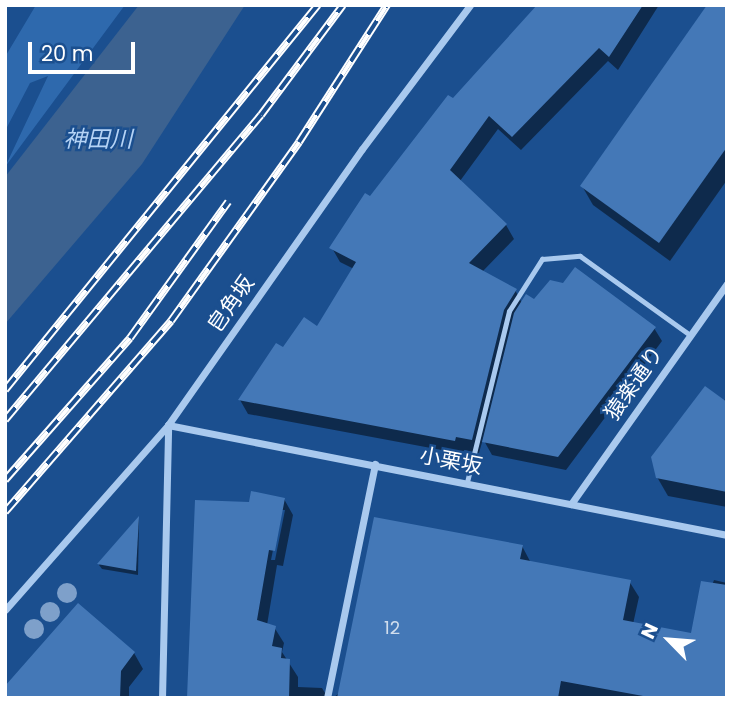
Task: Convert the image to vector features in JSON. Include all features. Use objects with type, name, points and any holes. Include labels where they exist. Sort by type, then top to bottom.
[{"type":"street","name":"皀角坂","points":[[5,610],[168,425],[362,149],[470,5]]},
{"type":"street","name":"猿楽通り","points":[[571,504],[727,284]]},
{"type":"street","name":"小栗坂","points":[[168,425],[727,535]]},
{"type":"street","points":[[162,698],[168,425]]},
{"type":"street","points":[[327,698],[375,464]]},
{"type":"lane","points":[[467,482],[509,311],[542,259],[580,256],[690,335]]},
{"type":"shaded area","points":[[36,5],[125,5],[5,167],[48,76],[30,83],[5,131],[5,57]]},
{"type":"water","name":"神田川","points":[[139,5],[245,5],[142,164],[5,324],[5,177]]},
{"type":"building","points":[[537,5],[643,5],[609,57],[599,48],[512,137],[489,116],[450,170],[507,224],[469,263],[517,289],[504,310],[472,440],[456,437],[455,441],[238,400],[276,343],[283,347],[304,317],[317,326],[356,262],[329,248],[365,193],[370,196],[448,95],[453,98]]},
{"type":"building","points":[[707,5],[727,5],[727,147],[659,243],[580,186]]},
{"type":"building","points":[[575,267],[656,327],[558,457],[482,442],[514,313],[526,294],[534,299],[550,280],[563,283]]},
{"type":"building","points":[[705,386],[727,402],[727,492],[656,478],[651,457]]},
{"type":"building","points":[[251,491],[285,498],[275,551],[269,550],[257,620],[276,626],[272,646],[282,648],[281,658],[290,659],[289,698],[187,698],[195,500],[249,502]]},
{"type":"building","points":[[139,516],[136,571],[97,564]]},
{"type":"building","points":[[374,517],[523,545],[520,559],[631,580],[623,620],[691,633],[701,581],[727,585],[727,698],[654,698],[561,681],[558,698],[337,698]]},
{"type":"building","points":[[78,603],[135,652],[121,671],[120,698],[5,698],[5,686]]},
{"type":"railway","points":[[5,390],[318,5]]},
{"type":"railway","points":[[5,420],[261,115],[343,5]]},
{"type":"railway","points":[[5,512],[171,321],[299,142],[387,5]]},
{"type":"railway","points":[[5,480],[130,338],[228,202]]}]
